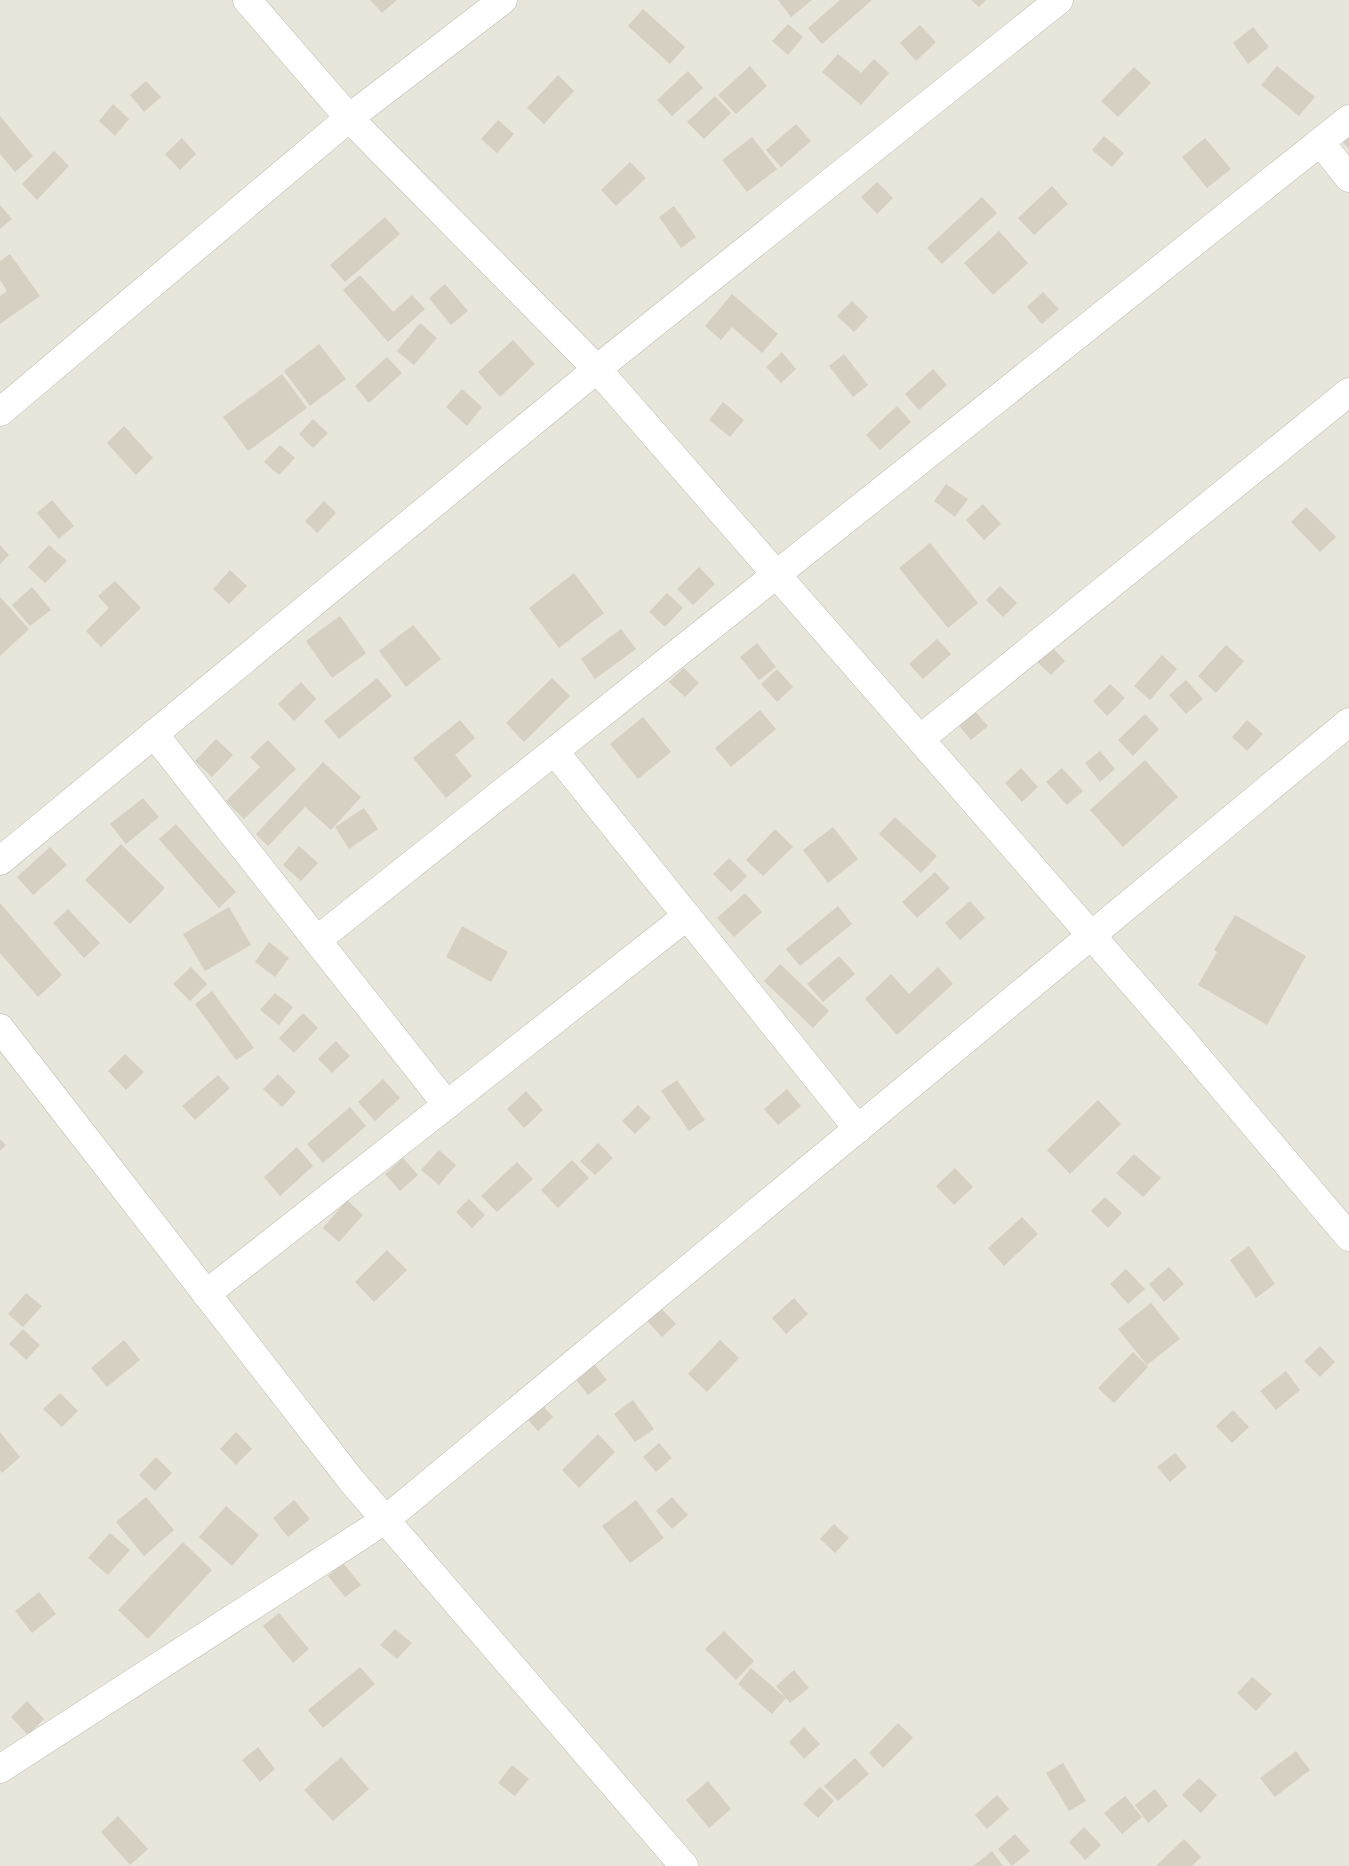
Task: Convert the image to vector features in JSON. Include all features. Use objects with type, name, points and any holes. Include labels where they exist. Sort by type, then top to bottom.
[{"type":"street","points":[[247,0],[349,118],[597,369],[1180,1037],[1349,1237]]},
{"type":"street","points":[[0,412],[349,118],[503,0]]},
{"type":"street","points":[[0,861],[597,369],[1059,0]]},
{"type":"street","points":[[317,940],[1349,119]]},
{"type":"street","points":[[1320,142],[1349,178]]},
{"type":"street","points":[[920,739],[1349,392]]},
{"type":"street","points":[[0,1769],[386,1520],[1349,722]]},
{"type":"street","points":[[154,734],[447,1105]]},
{"type":"street","points":[[555,752],[858,1129]]},
{"type":"street","points":[[206,1294],[687,916]]},
{"type":"street","points":[[0,1028],[351,1480],[684,1866]]},
{"type":"shaded area","points":[[0,0],[1349,0],[1349,1866],[0,1866]]},
{"type":"building","points":[[370,0],[397,0],[382,13]]},
{"type":"building","points":[[778,0],[812,0],[791,17]]},
{"type":"building","points":[[840,0],[872,0],[822,44],[808,28]]},
{"type":"building","points":[[971,0],[986,0],[979,7]]},
{"type":"building","points":[[643,9],[685,47],[670,64],[628,26]]},
{"type":"building","points":[[788,24],[803,37],[788,55],[772,41]]},
{"type":"building","points":[[920,25],[936,42],[916,61],[900,43]]},
{"type":"building","points":[[1253,27],[1269,47],[1248,64],[1233,43]]},
{"type":"building","points":[[838,54],[861,73],[874,59],[889,73],[861,105],[822,72]]},
{"type":"building","points":[[750,66],[767,86],[736,114],[718,95]]},
{"type":"building","points":[[1277,66],[1315,97],[1299,116],[1261,85]]},
{"type":"building","points":[[1134,67],[1151,83],[1118,117],[1101,101]]},
{"type":"building","points":[[688,71],[703,88],[672,116],[657,100]]},
{"type":"building","points":[[558,75],[574,91],[544,124],[527,108]]},
{"type":"building","points":[[146,81],[161,97],[144,112],[130,95]]},
{"type":"building","points":[[715,96],[731,113],[704,139],[687,122]]},
{"type":"building","points":[[113,104],[129,119],[115,136],[99,121]]},
{"type":"building","points":[[0,116],[33,156],[15,172],[0,154]]},
{"type":"building","points":[[498,120],[514,134],[497,153],[481,139]]},
{"type":"building","points":[[796,124],[811,141],[781,167],[766,150]]},
{"type":"building","points":[[1349,128],[1349,149],[1338,137]]},
{"type":"building","points":[[1104,136],[1124,153],[1112,167],[1092,150]]},
{"type":"building","points":[[752,137],[777,169],[747,192],[722,160]]},
{"type":"building","points":[[182,138],[196,154],[180,170],[165,154]]},
{"type":"building","points":[[1205,138],[1231,169],[1207,188],[1182,157]]},
{"type":"building","points":[[54,151],[69,166],[37,200],[22,184]]},
{"type":"building","points":[[630,162],[646,178],[616,206],[601,190]]},
{"type":"building","points":[[877,182],[893,198],[877,214],[861,197]]},
{"type":"building","points":[[1052,186],[1068,204],[1034,235],[1018,218]]},
{"type":"building","points":[[982,197],[997,213],[942,264],[927,248]]},
{"type":"building","points":[[0,205],[12,219],[0,229]]},
{"type":"building","points":[[674,206],[696,237],[681,248],[659,217]]},
{"type":"building","points":[[385,217],[400,234],[345,282],[330,265]]},
{"type":"building","points":[[999,231],[1028,263],[993,295],[964,263]]},
{"type":"building","points":[[10,254],[40,296],[0,324],[0,296],[7,291],[0,280],[0,261]]},
{"type":"building","points":[[360,275],[393,312],[412,295],[425,309],[388,342],[343,290]]},
{"type":"building","points":[[445,284],[468,311],[451,325],[429,298]]},
{"type":"building","points":[[1043,292],[1059,309],[1042,324],[1027,307]]},
{"type":"building","points":[[732,294],[778,334],[762,353],[732,327],[721,340],[705,326]]},
{"type":"building","points":[[852,301],[868,317],[854,332],[837,316]]},
{"type":"building","points":[[420,323],[437,338],[414,365],[397,351]]},
{"type":"building","points":[[513,340],[535,364],[500,397],[478,372]]},
{"type":"building","points":[[319,344],[346,379],[310,406],[284,371]]},
{"type":"building","points":[[782,352],[796,369],[781,383],[766,367]]},
{"type":"building","points":[[844,354],[868,385],[853,397],[829,366]]},
{"type":"building","points":[[387,357],[402,373],[369,403],[355,386]]},
{"type":"building","points":[[933,369],[947,385],[919,410],[905,394]]},
{"type":"building","points":[[282,374],[307,408],[248,451],[223,417]]},
{"type":"building","points":[[462,389],[482,407],[467,426],[446,407]]},
{"type":"building","points":[[723,402],[744,420],[730,437],[709,420]]},
{"type":"building","points":[[897,406],[911,422],[880,450],[866,435]]},
{"type":"building","points":[[313,419],[328,433],[313,448],[299,434]]},
{"type":"building","points":[[124,426],[153,458],[136,475],[107,443]]},
{"type":"building","points":[[280,445],[295,458],[279,475],[264,462]]},
{"type":"building","points":[[946,484],[968,499],[955,517],[934,501]]},
{"type":"building","points":[[52,500],[74,526],[59,539],[37,513]]},
{"type":"building","points":[[324,501],[336,513],[317,533],[305,521]]},
{"type":"building","points":[[983,504],[1001,524],[984,540],[966,520]]},
{"type":"building","points":[[1306,507],[1336,537],[1320,552],[1291,522]]},
{"type":"building","points":[[930,543],[978,603],[948,628],[899,568]]},
{"type":"building","points":[[0,545],[9,555],[0,564]]},
{"type":"building","points":[[49,545],[67,561],[45,583],[28,567]]},
{"type":"building","points":[[699,567],[715,584],[693,605],[677,589]]},
{"type":"building","points":[[230,570],[247,586],[229,604],[213,589]]},
{"type":"building","points":[[574,573],[604,613],[559,648],[529,608]]},
{"type":"building","points":[[115,581],[141,608],[101,647],[86,631],[109,608],[98,596]]},
{"type":"building","points":[[1000,586],[1017,603],[1003,617],[986,600]]},
{"type":"building","points":[[32,587],[51,610],[30,626],[12,605]]},
{"type":"building","points":[[667,593],[683,608],[665,627],[649,612]]},
{"type":"building","points":[[0,597],[29,629],[0,656]]},
{"type":"building","points":[[340,616],[366,653],[332,678],[306,641]]},
{"type":"building","points":[[413,625],[441,659],[406,687],[379,651]]},
{"type":"building","points":[[621,629],[636,649],[595,679],[581,659]]},
{"type":"building","points":[[937,639],[951,654],[923,679],[909,664]]},
{"type":"building","points":[[757,643],[776,667],[759,680],[740,657]]},
{"type":"building","points":[[1050,645],[1065,661],[1051,675],[1035,660]]},
{"type":"building","points":[[1226,645],[1244,661],[1216,693],[1198,676]]},
{"type":"building","points":[[1162,655],[1177,669],[1150,700],[1134,686]]},
{"type":"building","points":[[684,668],[699,683],[685,697],[669,682]]},
{"type":"building","points":[[777,669],[793,687],[777,702],[761,684]]},
{"type":"building","points":[[377,678],[392,696],[339,739],[324,721]]},
{"type":"building","points":[[552,678],[570,696],[524,742],[506,723]]},
{"type":"building","points":[[1186,680],[1203,699],[1186,714],[1169,695]]},
{"type":"building","points":[[301,682],[316,699],[294,721],[278,704]]},
{"type":"building","points":[[1110,684],[1125,698],[1107,716],[1093,701]]},
{"type":"building","points":[[971,707],[988,726],[971,740],[955,721]]},
{"type":"building","points":[[760,710],[776,729],[731,767],[715,748]]},
{"type":"building","points":[[1145,714],[1159,729],[1133,756],[1118,740]]},
{"type":"building","points":[[643,717],[671,752],[638,779],[610,744]]},
{"type":"building","points":[[460,720],[475,738],[455,755],[472,776],[446,798],[413,758]]},
{"type":"building","points":[[1247,720],[1263,734],[1247,751],[1232,737]]},
{"type":"building","points":[[216,739],[233,755],[212,777],[195,761]]},
{"type":"building","points":[[268,740],[296,769],[244,819],[226,801],[260,767],[250,757]]},
{"type":"building","points":[[1100,751],[1115,769],[1100,782],[1085,763]]},
{"type":"building","points":[[1145,760],[1178,797],[1123,847],[1090,810]]},
{"type":"building","points":[[323,762],[361,797],[331,830],[305,807],[268,846],[256,834]]},
{"type":"building","points":[[1021,768],[1038,787],[1022,802],[1005,783]]},
{"type":"building","points":[[1062,768],[1083,791],[1067,805],[1046,782]]},
{"type":"building","points":[[143,798],[159,817],[126,844],[110,824]]},
{"type":"building","points":[[364,808],[378,829],[349,849],[335,827]]},
{"type":"building","points":[[895,817],[937,856],[921,873],[879,834]]},
{"type":"building","points":[[176,824],[236,892],[219,908],[159,839]]},
{"type":"building","points":[[833,827],[858,859],[828,883],[803,850]]},
{"type":"building","points":[[775,829],[793,847],[763,876],[746,860]]},
{"type":"building","points":[[121,844],[165,888],[130,924],[85,880]]},
{"type":"building","points":[[299,846],[318,863],[301,881],[283,865]]},
{"type":"building","points":[[50,847],[67,865],[33,895],[17,877]]},
{"type":"building","points":[[729,858],[747,876],[731,892],[713,874]]},
{"type":"building","points":[[935,872],[950,888],[917,918],[902,902]]},
{"type":"building","points":[[745,893],[762,912],[734,937],[717,918]]},
{"type":"building","points":[[970,901],[985,918],[960,940],[945,923]]},
{"type":"building","points":[[0,903],[62,975],[38,997],[0,953]]},
{"type":"building","points":[[838,906],[852,924],[800,966],[786,949]]},
{"type":"building","points":[[229,907],[251,945],[205,971],[183,934]]},
{"type":"building","points":[[68,909],[100,943],[84,958],[53,923]]},
{"type":"building","points":[[1235,915],[1306,956],[1267,1025],[1198,985],[1217,952],[1214,950]]},
{"type":"building","points":[[462,926],[508,952],[491,982],[446,957]]},
{"type":"building","points":[[269,942],[289,958],[275,977],[255,962]]},
{"type":"building","points":[[839,956],[855,974],[823,1002],[807,984]]},
{"type":"building","points":[[780,964],[829,1011],[813,1028],[764,981]]},
{"type":"building","points":[[191,967],[207,984],[190,1001],[173,984]]},
{"type":"building","points":[[938,967],[953,984],[897,1035],[865,999],[891,974],[909,994]]},
{"type":"building","points":[[212,991],[254,1048],[236,1060],[195,1004]]},
{"type":"building","points":[[275,993],[293,1007],[279,1025],[260,1010]]},
{"type":"building","points":[[303,1013],[318,1028],[294,1053],[279,1038]]},
{"type":"building","points":[[336,1041],[350,1056],[332,1073],[318,1059]]},
{"type":"building","points":[[125,1054],[144,1072],[126,1090],[108,1071]]},
{"type":"building","points":[[278,1074],[296,1092],[282,1107],[263,1089]]},
{"type":"building","points":[[218,1075],[230,1088],[195,1120],[182,1106]]},
{"type":"building","points":[[383,1079],[400,1098],[375,1121],[358,1102]]},
{"type":"building","points":[[677,1080],[705,1120],[689,1131],[661,1091]]},
{"type":"building","points":[[787,1089],[801,1106],[778,1125],[764,1109]]},
{"type":"building","points":[[526,1091],[543,1110],[524,1128],[507,1109]]},
{"type":"building","points":[[1098,1100],[1121,1124],[1070,1174],[1047,1150]]},
{"type":"building","points":[[638,1105],[651,1118],[635,1134],[622,1121]]},
{"type":"building","points":[[350,1107],[366,1126],[323,1163],[307,1144]]},
{"type":"building","points":[[0,1139],[6,1145],[0,1151]]},
{"type":"building","points":[[598,1143],[613,1158],[595,1175],[580,1161]]},
{"type":"building","points":[[297,1147],[313,1166],[280,1196],[264,1177]]},
{"type":"building","points":[[439,1150],[456,1165],[439,1185],[421,1170]]},
{"type":"building","points":[[1134,1154],[1161,1178],[1143,1197],[1116,1173]]},
{"type":"building","points":[[403,1158],[418,1175],[400,1191],[385,1174]]},
{"type":"building","points":[[572,1160],[589,1178],[558,1208],[541,1190]]},
{"type":"building","points":[[517,1162],[533,1179],[497,1212],[481,1196]]},
{"type":"building","points":[[955,1168],[973,1187],[954,1205],[936,1186]]},
{"type":"building","points":[[1105,1197],[1122,1213],[1108,1228],[1091,1211]]},
{"type":"building","points":[[469,1199],[485,1215],[472,1228],[456,1212]]},
{"type":"building","points":[[347,1200],[363,1215],[339,1242],[323,1228]]},
{"type":"building","points":[[1022,1217],[1038,1234],[1004,1266],[988,1248]]},
{"type":"building","points":[[1249,1246],[1275,1284],[1256,1298],[1230,1260]]},
{"type":"building","points":[[387,1250],[407,1270],[374,1302],[355,1282]]},
{"type":"building","points":[[1169,1267],[1184,1284],[1164,1302],[1149,1284]]},
{"type":"building","points":[[1126,1269],[1145,1289],[1128,1304],[1110,1284]]},
{"type":"building","points":[[26,1293],[42,1306],[23,1327],[8,1314]]},
{"type":"building","points":[[794,1298],[808,1314],[786,1334],[772,1318]]},
{"type":"building","points":[[1151,1303],[1180,1339],[1147,1365],[1118,1329]]},
{"type":"building","points":[[661,1308],[676,1324],[662,1337],[647,1321]]},
{"type":"building","points":[[23,1329],[40,1345],[26,1360],[9,1344]]},
{"type":"building","points":[[124,1340],[140,1360],[107,1387],[91,1368]]},
{"type":"building","points":[[720,1340],[739,1358],[707,1392],[688,1374]]},
{"type":"building","points":[[1320,1346],[1335,1362],[1320,1377],[1304,1361]]},
{"type":"building","points":[[1133,1352],[1148,1367],[1114,1403],[1098,1388]]},
{"type":"building","points":[[590,1359],[607,1380],[588,1395],[571,1373]]},
{"type":"building","points":[[1286,1371],[1300,1390],[1276,1410],[1260,1391]]},
{"type":"building","points":[[60,1393],[78,1411],[62,1427],[43,1409]]},
{"type":"building","points":[[536,1398],[553,1417],[538,1431],[521,1412]]},
{"type":"building","points":[[633,1400],[654,1429],[635,1442],[614,1414]]},
{"type":"building","points":[[1233,1410],[1249,1427],[1232,1443],[1216,1426]]},
{"type":"building","points":[[0,1432],[20,1457],[2,1473],[0,1470]]},
{"type":"building","points":[[236,1432],[252,1449],[236,1465],[220,1449]]},
{"type":"building","points":[[598,1434],[615,1452],[579,1488],[562,1470]]},
{"type":"building","points":[[659,1443],[672,1458],[656,1472],[643,1457]]},
{"type":"building","points":[[1175,1453],[1187,1467],[1170,1482],[1157,1467]]},
{"type":"building","points":[[156,1457],[172,1473],[155,1491],[139,1475]]},
{"type":"building","points":[[146,1497],[174,1530],[144,1556],[116,1522]]},
{"type":"building","points":[[672,1497],[688,1515],[672,1529],[656,1511]]},
{"type":"building","points":[[294,1500],[310,1519],[288,1537],[273,1518]]},
{"type":"building","points":[[636,1500],[664,1538],[630,1563],[602,1526]]},
{"type":"building","points":[[226,1506],[259,1535],[232,1566],[199,1537]]},
{"type":"building","points":[[834,1524],[849,1538],[835,1553],[820,1539]]},
{"type":"building","points":[[110,1533],[130,1550],[108,1575],[88,1558]]},
{"type":"building","points":[[183,1542],[212,1570],[148,1639],[118,1610]]},
{"type":"building","points":[[343,1563],[361,1585],[345,1597],[328,1576]]},
{"type":"building","points":[[39,1592],[56,1614],[32,1633],[15,1611]]},
{"type":"building","points":[[279,1613],[309,1649],[293,1663],[263,1626]]},
{"type":"building","points":[[395,1629],[412,1643],[397,1659],[380,1645]]},
{"type":"building","points":[[724,1631],[754,1661],[736,1680],[705,1649]]},
{"type":"building","points":[[360,1667],[375,1684],[323,1728],[308,1710]]},
{"type":"building","points":[[751,1668],[786,1698],[772,1714],[738,1684]]},
{"type":"building","points":[[794,1670],[809,1688],[790,1703],[776,1686]]},
{"type":"building","points":[[1252,1677],[1272,1694],[1256,1711],[1237,1693]]},
{"type":"building","points":[[27,1701],[44,1719],[28,1735],[11,1717]]},
{"type":"building","points":[[898,1723],[913,1738],[883,1768],[869,1753]]},
{"type":"building","points":[[804,1727],[820,1744],[804,1759],[789,1742]]},
{"type":"building","points":[[258,1747],[275,1769],[260,1782],[242,1760]]},
{"type":"building","points":[[1296,1751],[1310,1770],[1275,1797],[1260,1778]]},
{"type":"building","points":[[341,1757],[369,1789],[333,1821],[304,1790]]},
{"type":"building","points":[[855,1758],[869,1774],[838,1801],[824,1786]]},
{"type":"building","points":[[1063,1763],[1086,1801],[1069,1811],[1046,1773]]},
{"type":"building","points":[[512,1765],[529,1779],[515,1796],[498,1783]]},
{"type":"building","points":[[1199,1778],[1217,1795],[1201,1813],[1182,1795]]},
{"type":"building","points":[[708,1781],[731,1809],[709,1828],[686,1800]]},
{"type":"building","points":[[820,1787],[834,1801],[818,1818],[803,1804]]},
{"type":"building","points":[[1155,1789],[1168,1806],[1148,1823],[1135,1805]]},
{"type":"building","points":[[997,1795],[1009,1809],[987,1829],[975,1815]]},
{"type":"building","points":[[1125,1796],[1142,1817],[1122,1834],[1104,1813]]},
{"type":"building","points":[[118,1816],[148,1849],[130,1865],[101,1832]]},
{"type":"building","points":[[1084,1827],[1101,1845],[1085,1860],[1069,1842]]},
{"type":"building","points":[[1015,1834],[1030,1851],[1012,1866],[998,1849]]},
{"type":"building","points":[[1184,1839],[1201,1857],[1192,1866],[1156,1866]]},
{"type":"building","points":[[992,1851],[1003,1866],[973,1866]]}]
